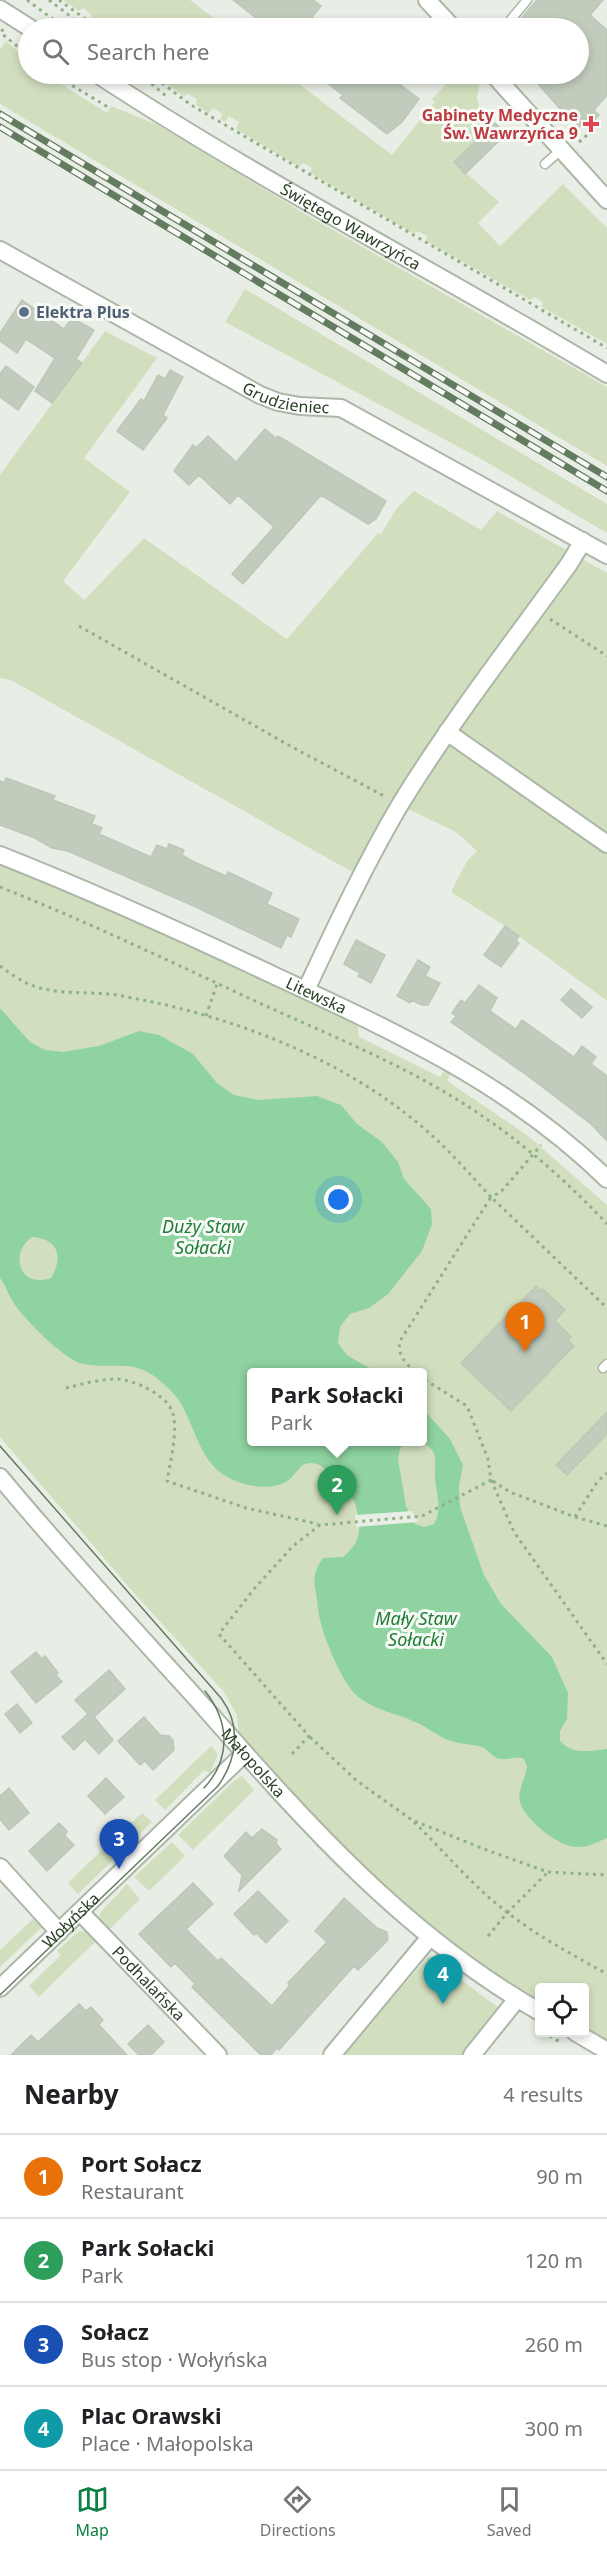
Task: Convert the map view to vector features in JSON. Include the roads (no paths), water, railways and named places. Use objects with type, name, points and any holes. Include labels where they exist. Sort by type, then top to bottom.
[{"type":"street","points":[[427,0],[444,18]]},
{"type":"street","points":[[0,9],[18,20]]},
{"type":"street","name":"Świętego Wawrzyńca","points":[[113,84],[360,232],[607,374]]},
{"type":"street","points":[[503,84],[568,147],[607,200]]},
{"type":"street","name":"Grudzieniec","points":[[0,250],[250,390],[278,402],[300,406],[341,408],[607,555]]},
{"type":"street","points":[[306,990],[400,804],[447,732],[583,541]]},
{"type":"street","points":[[447,732],[607,844]]},
{"type":"street","name":"Litewska","points":[[0,855],[121,905],[306,990],[454,1063],[513,1101],[553,1131],[607,1179]]},
{"type":"street","name":"Małopolska","points":[[0,1477],[244,1754],[341,1858],[430,1937],[517,1999],[535,2009]]},
{"type":"street","name":"Wołyńska","points":[[0,1988],[244,1754]]},
{"type":"street","points":[[0,1867],[59,1932]]},
{"type":"street","name":"Podhalańska","points":[[80,1912],[218,2055]]},
{"type":"street","points":[[332,2055],[430,1937]]},
{"type":"street","points":[[472,2055],[517,1999]]},
{"type":"street","points":[[583,2037],[607,2051]]},
{"type":"lane","points":[[512,18],[527,0]]},
{"type":"lane","points":[[545,164],[568,147]]},
{"type":"water","name":"Duży Staw Sołacki","points":[[0,1008],[30,1042],[45,1050],[63,1052],[99,1046],[139,1031],[159,1035],[193,1054],[217,1083],[234,1095],[258,1100],[317,1096],[341,1105],[357,1124],[382,1142],[398,1162],[404,1179],[431,1209],[432,1224],[422,1251],[388,1294],[369,1308],[350,1314],[340,1327],[338,1343],[347,1355],[369,1368],[247,1368],[247,1446],[403,1446],[400,1448],[398,1459],[406,1506],[415,1524],[424,1527],[434,1524],[439,1507],[435,1457],[427,1445],[427,1413],[450,1439],[463,1465],[459,1486],[460,1507],[484,1575],[501,1604],[552,1657],[568,1693],[567,1719],[560,1731],[560,1741],[576,1750],[607,1749],[607,1838],[580,1847],[569,1846],[535,1824],[520,1802],[527,1766],[523,1758],[498,1758],[481,1747],[446,1739],[420,1724],[371,1705],[351,1689],[332,1655],[320,1618],[314,1584],[318,1566],[323,1558],[343,1557],[351,1550],[358,1537],[359,1521],[353,1499],[334,1483],[325,1469],[313,1463],[305,1464],[283,1484],[265,1487],[236,1481],[221,1473],[207,1458],[180,1402],[161,1381],[139,1368],[91,1365],[73,1360],[54,1346],[25,1318],[13,1302],[0,1278]],"holes":[[[32,1237],[48,1241],[53,1245],[58,1256],[55,1270],[51,1278],[40,1280],[31,1278],[21,1268],[19,1260],[21,1252]]]},
{"type":"tram line","points":[[0,1446],[221,1698],[228,1709],[234,1731],[233,1754],[218,1786],[0,1995]]},
{"type":"tram line","points":[[204,1788],[219,1764],[224,1740],[219,1715],[205,1691]]},
{"type":"railway","points":[[0,114],[607,477]]},
{"type":"railway","points":[[0,127],[607,491]]},
{"type":"place","name":"Gabinety Medyczne Św. Wawrzyńca 9","points":[[591,124]]},
{"type":"place","name":"Elektra Plus","points":[[24,312]]},
{"type":"place","name":"Port Sołacz","points":[[525,1352]]},
{"type":"place","name":"Park Sołacki","points":[[337,1515]]},
{"type":"place","name":"Sołacz","points":[[119,1869]]},
{"type":"place","name":"Plac Orawski","points":[[443,2004]]},
{"type":"water label","name":"Mały Staw Sołacki","points":[[416,1628]]}]
